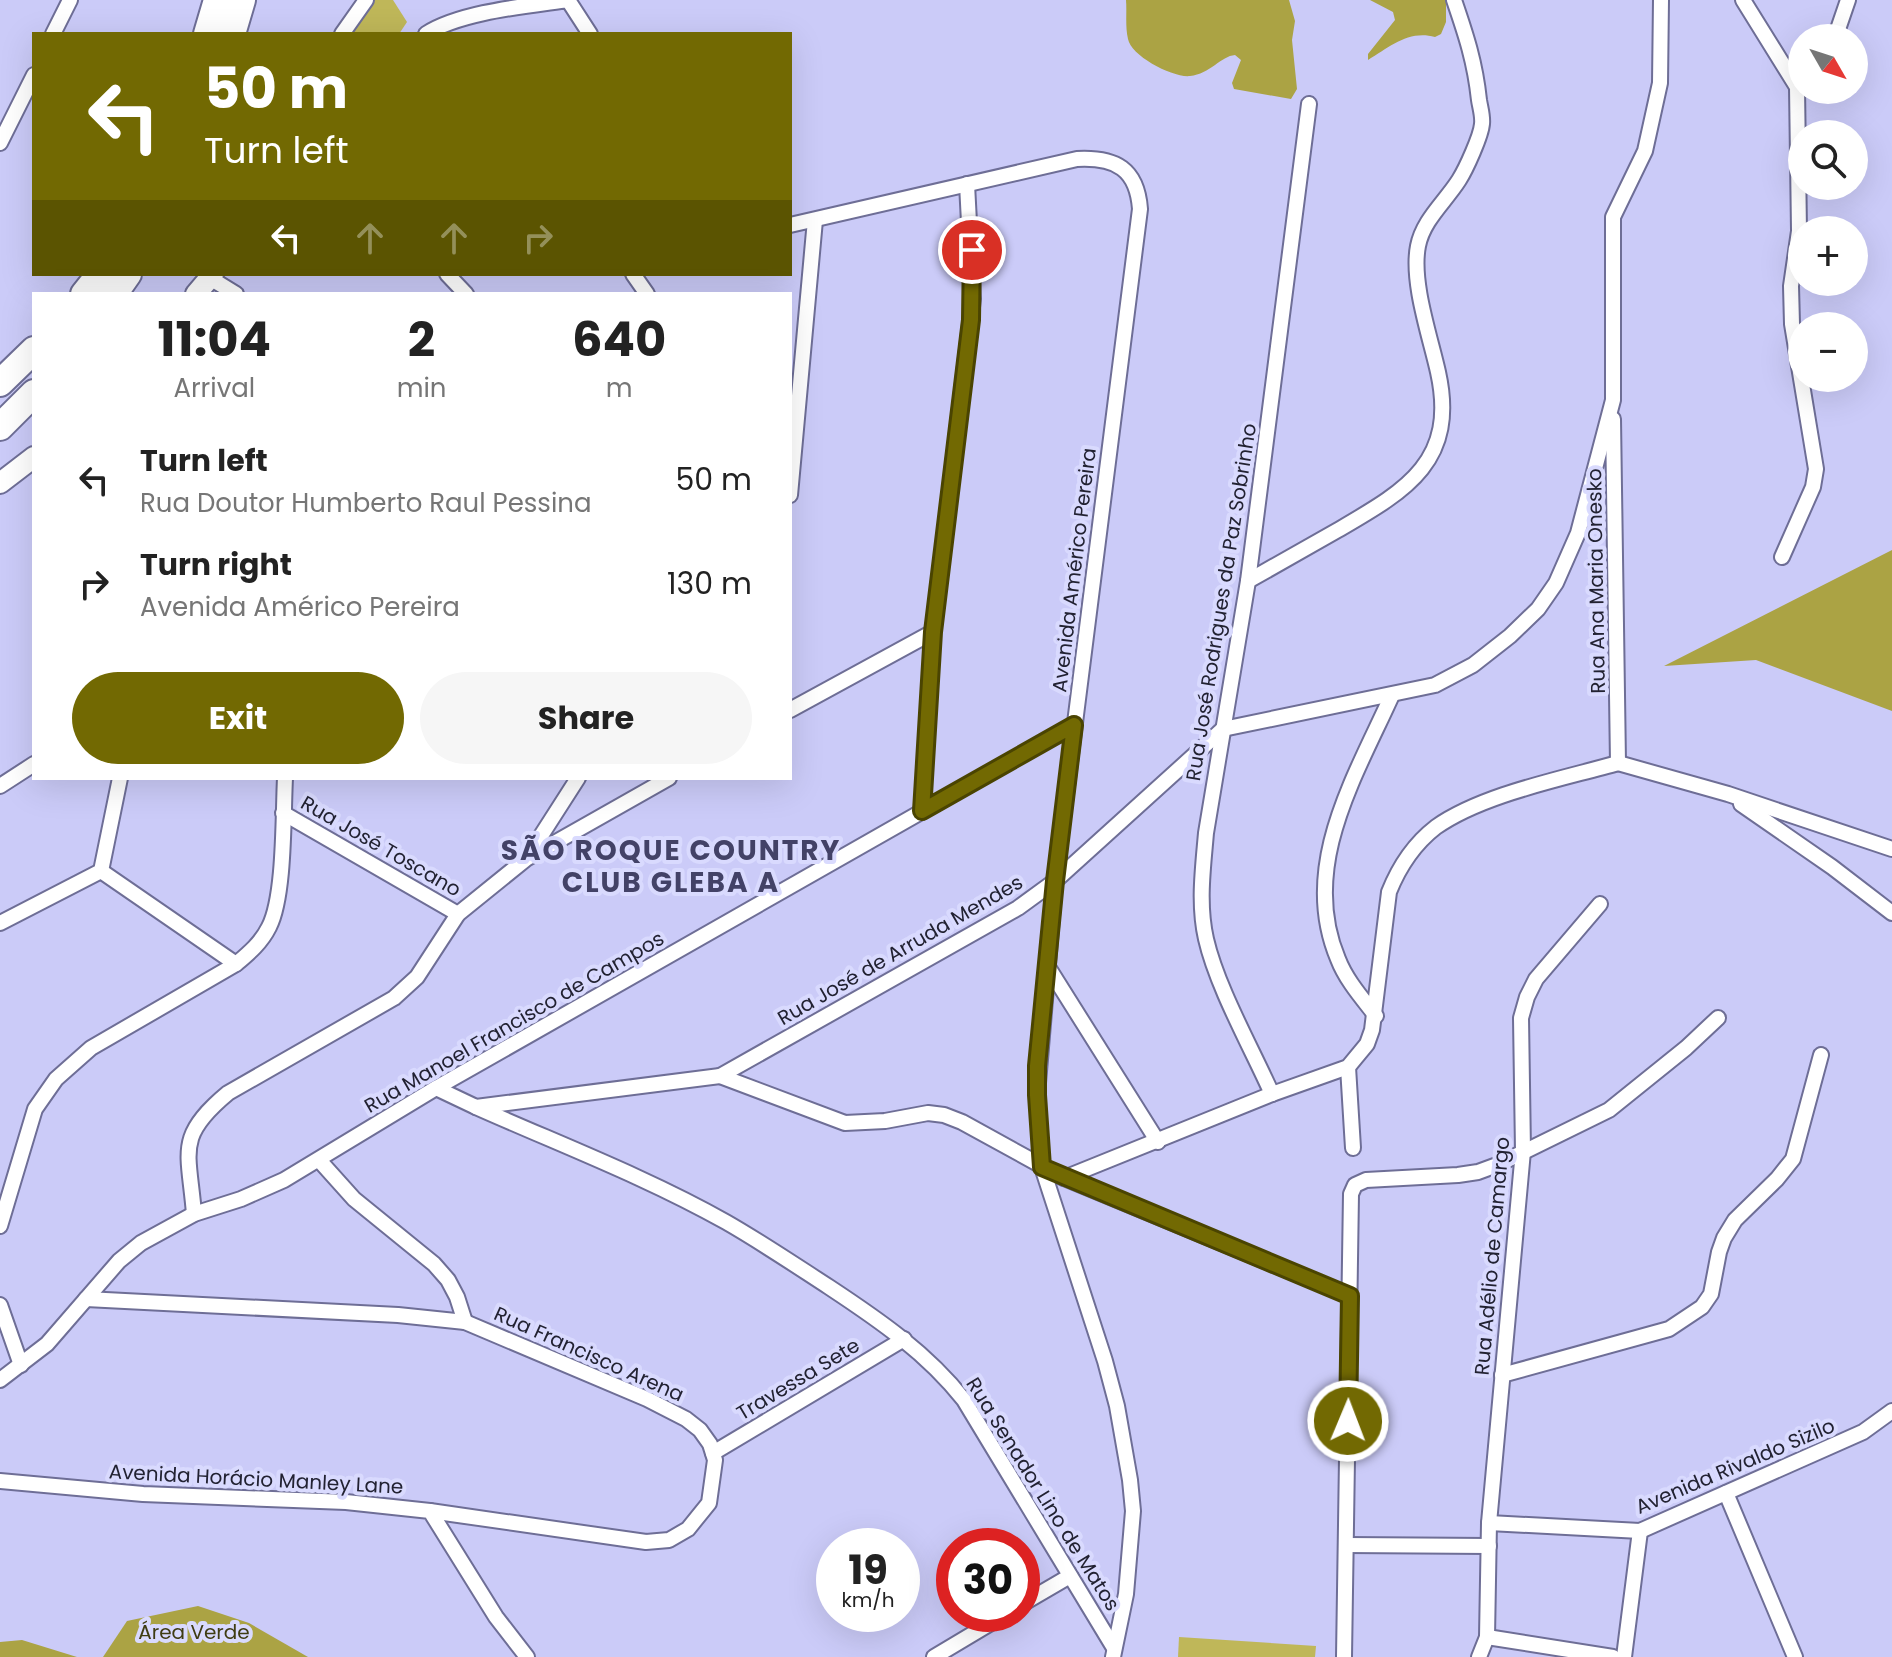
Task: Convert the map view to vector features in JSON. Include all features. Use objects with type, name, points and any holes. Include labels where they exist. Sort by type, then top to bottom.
[{"type":"highway","points":[[208,32],[217,0]]},
{"type":"highway","points":[[233,32],[242,0]]},
{"type":"highway","points":[[86,292],[98,276]]},
{"type":"highway","points":[[0,383],[32,352]]},
{"type":"highway","points":[[0,427],[32,395]]},
{"type":"street","points":[[54,32],[70,0]]},
{"type":"street","points":[[343,32],[366,0]]},
{"type":"street","points":[[445,29],[510,9],[568,0],[589,32]]},
{"type":"street","points":[[1248,581],[1386,502],[1408,486],[1424,468],[1437,440],[1442,411],[1441,384],[1420,290],[1418,245],[1429,219],[1461,178],[1482,124],[1475,62],[1454,0]]},
{"type":"street","points":[[1223,729],[1435,685],[1473,665],[1510,636],[1538,609],[1556,583],[1578,533],[1613,400],[1613,217],[1645,151],[1660,83],[1661,0]]},
{"type":"street","points":[[1743,0],[1788,68]]},
{"type":"street","points":[[1840,24],[1848,0]]},
{"type":"street","points":[[0,143],[32,79]]},
{"type":"street","name":"Rua José Rodrigues da Paz Sobrinho","points":[[1272,1094],[1214,966],[1202,915],[1206,833],[1248,581],[1309,104]]},
{"type":"street","points":[[1782,557],[1813,487],[1816,469],[1792,324],[1791,286],[1799,231],[1799,104]]},
{"type":"street","name":"Avenida Américo Pereira","points":[[967,184],[1093,158],[1112,163],[1129,173],[1138,189],[1140,209],[1055,881],[1037,1066],[1042,1167],[1105,1361],[1117,1406],[1130,1480],[1133,1511],[1126,1594],[1114,1652]]},
{"type":"street","points":[[792,225],[967,184],[973,299],[933,632],[922,811]]},
{"type":"street","points":[[792,473],[815,220]]},
{"type":"street","points":[[449,276],[464,292]]},
{"type":"street","points":[[206,282],[231,292]]},
{"type":"street","name":"Rua Ana Maria Onesko","points":[[1613,400],[1618,763]]},
{"type":"street","points":[[0,483],[32,459]]},
{"type":"street","points":[[792,709],[933,632]]},
{"type":"street","points":[[1376,1016],[1345,975],[1333,948],[1326,904],[1326,871],[1333,828],[1392,695]]},
{"type":"street","name":"Rua Manoel Francisco de Campos","points":[[0,1380],[47,1344],[119,1261],[141,1243],[194,1214],[241,1199],[284,1180],[436,1088],[1074,725]]},
{"type":"street","name":"Rua José de Arruda Mendes","points":[[476,1107],[720,1076],[1018,908],[1055,881],[1223,729]]},
{"type":"street","points":[[1064,1178],[1272,1094],[1348,1067],[1367,1044],[1376,1016],[1389,892],[1398,871],[1414,848],[1436,828],[1460,813],[1494,799],[1618,763],[1728,794],[1892,849]]},
{"type":"street","points":[[0,786],[32,765]]},
{"type":"street","points":[[101,871],[120,780]]},
{"type":"street","points":[[0,1226],[35,1109],[56,1079],[91,1048],[236,964],[257,946],[277,906],[285,780]]},
{"type":"street","points":[[526,859],[577,780]]},
{"type":"street","points":[[194,1214],[188,1143],[204,1113],[228,1093],[400,993],[417,977],[458,914],[526,859],[665,780]]},
{"type":"street","points":[[1728,794],[1892,913]]},
{"type":"street","name":"Rua José Toscano","points":[[283,813],[458,914]]},
{"type":"street","points":[[0,923],[101,871]]},
{"type":"street","points":[[101,871],[236,964]]},
{"type":"street","name":"Rua Adélio de Camargo","points":[[1487,1637],[1489,1523],[1523,1151],[1521,1018],[1527,997],[1548,964],[1600,904]]},
{"type":"street","points":[[1048,967],[1158,1142]]},
{"type":"street","points":[[1344,1657],[1351,1194],[1355,1185],[1366,1180],[1478,1172],[1609,1110],[1718,1018]]},
{"type":"street","points":[[1502,1375],[1669,1329],[1702,1307],[1711,1294],[1719,1252],[1730,1229],[1793,1159],[1821,1055]]},
{"type":"street","points":[[1348,1067],[1353,1148]]},
{"type":"street","points":[[720,1076],[845,1123],[885,1121],[928,1113],[944,1115],[1064,1178],[1350,1296]]},
{"type":"street","points":[[436,1088],[476,1107]]},
{"type":"street","name":"Rua Senador Lino de Matos","points":[[476,1107],[726,1222],[904,1339],[945,1376],[964,1400],[1114,1652]]},
{"type":"street","points":[[319,1160],[354,1199],[434,1264],[448,1280],[465,1322]]},
{"type":"street","name":"Rua Francisco Arena","points":[[86,1299],[398,1315],[465,1322],[647,1399],[686,1419],[700,1430],[713,1453]]},
{"type":"street","points":[[0,1305],[2,1318],[21,1365]]},
{"type":"street","name":"Travessa Sete","points":[[713,1453],[904,1339]]},
{"type":"street","name":"Avenida Rivaldo Sizilo","points":[[1489,1523],[1640,1531],[1863,1432],[1892,1411]]},
{"type":"street","points":[[430,1511],[646,1542],[669,1540],[688,1529],[709,1503],[714,1480],[713,1453]]},
{"type":"street","name":"Avenida Horácio Manley Lane","points":[[0,1481],[143,1494],[357,1502],[430,1511],[496,1617],[527,1657]]},
{"type":"street","points":[[1726,1493],[1795,1657]]},
{"type":"street","points":[[1624,1657],[1640,1531]]},
{"type":"street","points":[[1346,1545],[1489,1546]]},
{"type":"street","points":[[1040,1594],[1070,1576]]},
{"type":"street","points":[[934,1657],[976,1632]]},
{"type":"street","points":[[1479,1657],[1487,1637],[1613,1657]]},
{"type":"shaded area","points":[[371,0],[393,0],[407,22],[400,32],[348,32]]},
{"type":"shaded area","points":[[1179,1637],[1316,1646],[1315,1657],[1178,1657]]},
{"type":"green space","points":[[1126,0],[1289,0],[1295,21],[1292,40],[1297,89],[1291,99],[1234,89],[1232,83],[1241,60],[1235,55],[1190,76],[1154,65],[1131,46]]},
{"type":"green space","points":[[1370,0],[1446,0],[1446,22],[1441,34],[1435,37],[1408,38],[1368,60],[1368,54],[1395,20],[1393,12]]},
{"type":"green space","points":[[1892,550],[1892,711],[1756,660],[1664,666]]},
{"type":"green space","name":"Área Verde","points":[[198,1606],[249,1623],[308,1657],[103,1657],[127,1621]]},
{"type":"green space","points":[[22,1640],[77,1657],[0,1657],[0,1642]]},
{"type":"district","name":"SÃO ROQUE COUNTRY CLUB GLEBA A","points":[[671,866]]},
{"type":"route","points":[[972,250],[973,299],[933,632],[922,811],[1074,725],[1037,1066],[1042,1167],[1350,1296],[1348,1421]]}]
